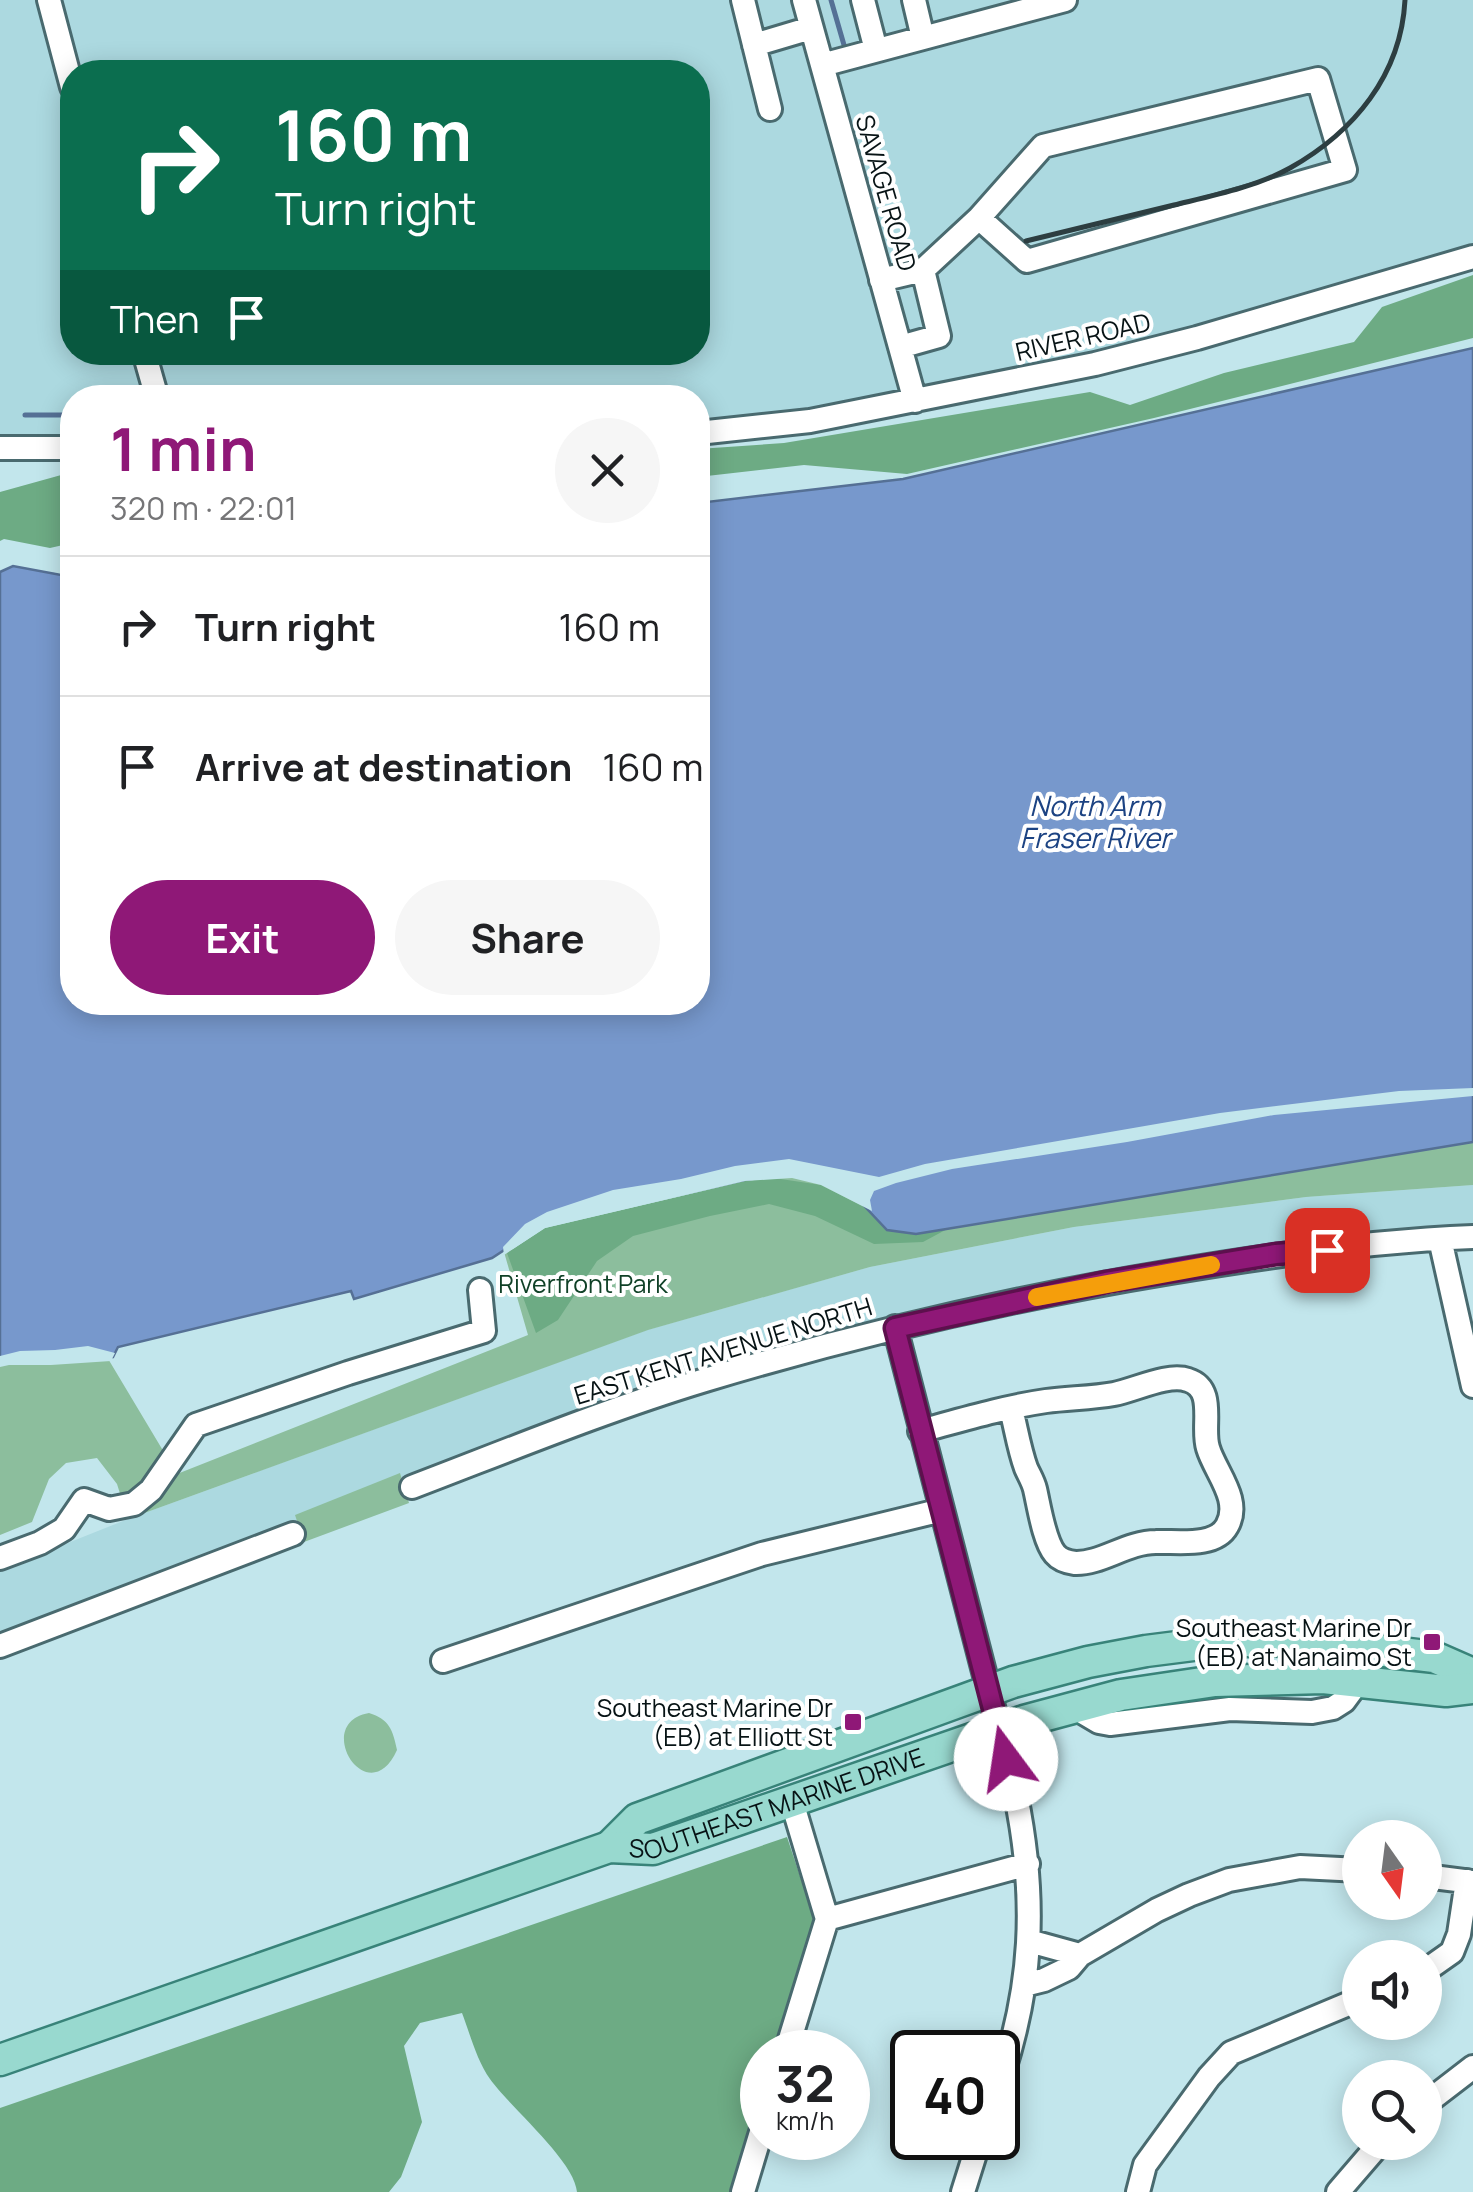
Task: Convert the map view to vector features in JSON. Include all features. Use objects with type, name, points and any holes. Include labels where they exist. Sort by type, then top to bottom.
[{"type":"main road","name":"SOUTHEAST MARINE DRIVE","points":[[608,1846],[637,1819],[988,1691],[1088,1662],[1264,1640],[1320,1642],[1434,1657],[1473,1674]]},
{"type":"main road","name":"SOUTHEAST MARINE DRIVE","points":[[0,2060],[608,1846],[653,1849],[1072,1706],[1215,1681],[1323,1678],[1446,1691],[1473,1688]]},
{"type":"street","points":[[49,0],[65,60]]},
{"type":"street","points":[[743,0],[770,109]]},
{"type":"street","name":"SAVAGE ROAD","points":[[804,0],[915,401]]},
{"type":"street","points":[[864,0],[876,50]]},
{"type":"street","points":[[914,0],[923,38]]},
{"type":"street","points":[[822,65],[1065,0]]},
{"type":"street","points":[[754,44],[812,28]]},
{"type":"street","points":[[882,280],[922,270],[978,218],[1043,146],[1318,79],[1345,170],[1026,261],[978,218]]},
{"type":"street","name":"RIVER ROAD","points":[[710,433],[810,421],[1095,364],[1473,257]]},
{"type":"street","points":[[900,347],[940,336],[922,270]]},
{"type":"street","points":[[0,448],[60,448]]},
{"type":"street","name":"EAST KENT AVENUE NORTH","points":[[412,1487],[688,1386],[895,1328],[1106,1282],[1257,1257],[1473,1236]]},
{"type":"street","points":[[1440,1239],[1473,1386]]},
{"type":"street","points":[[0,1558],[64,1529],[84,1500],[109,1509],[134,1504],[152,1490],[196,1424],[484,1331],[480,1290]]},
{"type":"street","points":[[895,1328],[1016,1796],[1028,1864],[1030,1941],[1014,2030]]},
{"type":"street","points":[[920,1430],[1011,1408],[1044,1401],[1113,1394],[1180,1378],[1196,1383],[1202,1390],[1207,1446],[1231,1502],[1228,1526],[1203,1541],[1147,1542],[1079,1563],[1060,1559],[1050,1546],[1011,1408]]},
{"type":"street","points":[[443,1661],[762,1554],[942,1510]]},
{"type":"street","points":[[0,1646],[293,1534]]},
{"type":"street","points":[[792,1802],[828,1919],[793,2030]]},
{"type":"street","points":[[828,1919],[1028,1864]]},
{"type":"street","points":[[1024,1985],[1069,1968],[1080,1955],[1189,1894],[1229,1880],[1300,1867],[1342,1869]]},
{"type":"street","points":[[1442,1878],[1470,1881],[1459,1934],[1452,1952],[1442,1959]]},
{"type":"street","points":[[1030,1941],[1080,1955]]},
{"type":"street","points":[[1138,2192],[1146,2165],[1209,2077],[1231,2053],[1342,2006]]},
{"type":"street","points":[[1442,2091],[1473,2067]]},
{"type":"street","points":[[743,2192],[753,2160]]},
{"type":"street","points":[[963,2192],[973,2160]]},
{"type":"street","points":[[1338,2192],[1366,2160]]},
{"type":"shaded area","points":[[0,0],[1473,0],[1473,257],[1197,338],[710,431],[710,385],[60,385],[60,448],[0,448]]},
{"type":"shaded area","points":[[1473,1185],[1473,1226],[1346,1236],[1168,1260],[916,1309],[741,1357],[426,1470],[0,1634],[0,1570],[128,1519],[647,1330],[870,1267],[1074,1227],[1306,1197]]},
{"type":"green space","points":[[1473,275],[1473,338],[1154,418],[907,474],[804,465],[710,476],[710,448],[784,443],[1090,392],[1130,405],[1224,373],[1354,342],[1382,307]]},
{"type":"green space","points":[[60,475],[60,546],[50,548],[0,541],[0,492]]},
{"type":"green space","name":"Riverfront Park","points":[[1473,1142],[1473,1185],[1306,1197],[1074,1227],[870,1267],[648,1330],[128,1519],[117,1484],[97,1458],[66,1463],[49,1479],[32,1522],[0,1535],[0,1363],[107,1357],[177,1474],[528,1335],[504,1252],[792,1173],[1316,1166]]},
{"type":"green space","points":[[774,1178],[821,1185],[872,1211],[964,1220],[923,1242],[874,1244],[815,1216],[769,1204],[633,1236],[597,1261],[558,1320],[536,1333],[507,1253],[545,1228],[745,1181]]},
{"type":"green space","points":[[400,1473],[409,1503],[304,1542],[295,1515]]},
{"type":"green space","points":[[369,1713],[389,1726],[397,1750],[385,1767],[372,1773],[360,1769],[350,1759],[345,1746],[345,1732],[352,1720]]},
{"type":"green space","points":[[787,1837],[817,1927],[780,2030],[740,2030],[740,2160],[744,2160],[737,2192],[577,2192],[554,2150],[485,2072],[462,2013],[420,2023],[404,2046],[422,2122],[401,2177],[389,2192],[0,2192],[0,2108]]},
{"type":"water","name":"North Arm Fraser River","points":[[1473,348],[1473,1142],[916,1234],[887,1230],[852,1193],[792,1173],[744,1180],[541,1226],[492,1258],[354,1299],[351,1291],[118,1347],[113,1357],[0,1363],[0,572],[13,566],[60,575],[60,1015],[710,1015],[710,502],[903,479]]},
{"type":"pier","points":[[1473,1088],[1473,1096],[1274,1115],[952,1169],[874,1191],[870,1200],[872,1211],[821,1185],[792,1178],[745,1181],[545,1228],[504,1255],[503,1247],[525,1224],[547,1212],[613,1190],[735,1166],[789,1159],[879,1177],[925,1164],[1220,1113],[1399,1091]]},
{"type":"pier","points":[[88,1346],[115,1353],[111,1361],[0,1367],[0,1356],[20,1351]]},
{"type":"waterway","points":[[831,0],[844,45]]},
{"type":"waterway","points":[[25,415],[60,415]]},
{"type":"railway","points":[[1026,241],[1263,181],[1313,154],[1353,119],[1384,77],[1402,27],[1405,0]]},
{"type":"slow traffic","points":[[1037,1297],[1211,1265]]},
{"type":"place","name":"Southeast Marine Dr (EB) at Nanaimo St","points":[[1432,1642]]},
{"type":"place","name":"Southeast Marine Dr (EB) at Elliott St","points":[[853,1722]]},
{"type":"route","points":[[1006,1759],[895,1328],[1106,1282],[1276,1254],[1327,1250]]}]
